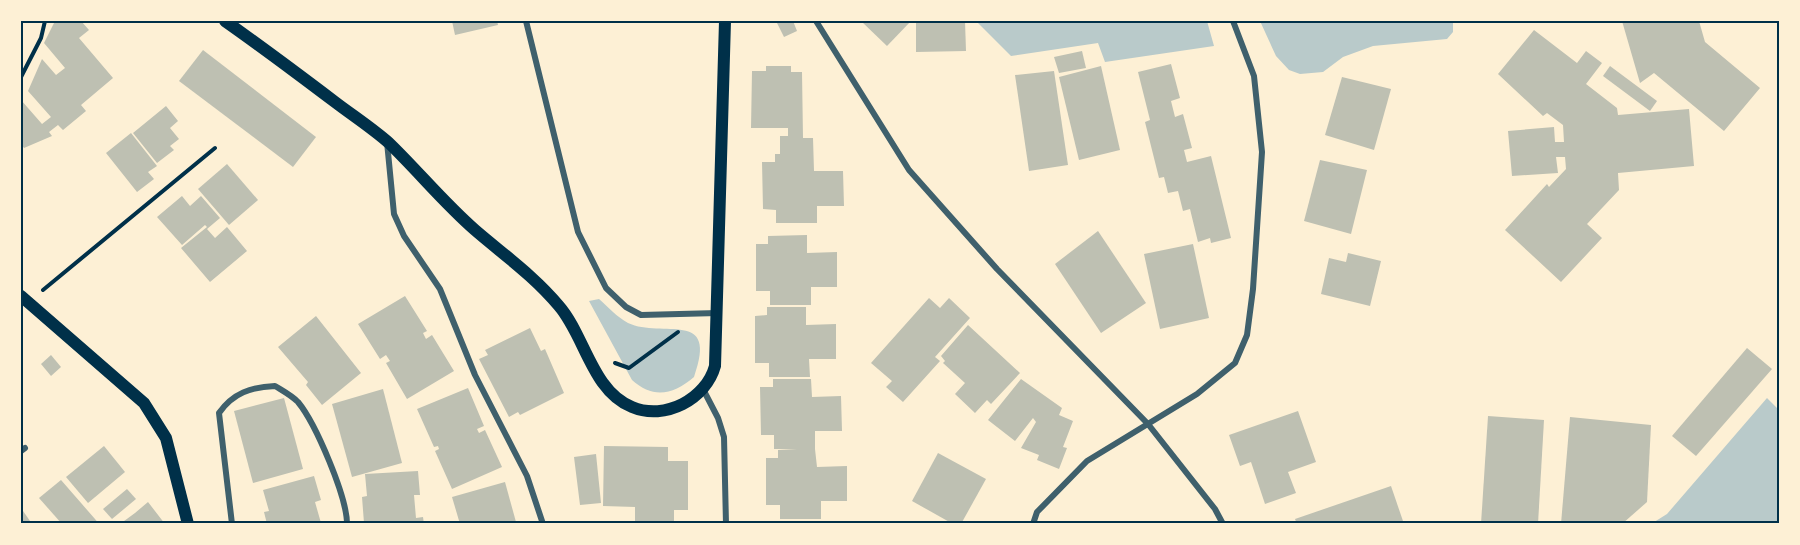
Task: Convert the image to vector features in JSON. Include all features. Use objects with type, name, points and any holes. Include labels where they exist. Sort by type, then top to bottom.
[{"type":"main road","points":[[225,21],[387,142],[474,230],[522,267],[561,307],[602,384],[631,407],[647,410],[666,410],[689,401],[704,391],[712,378],[715,366],[725,21]]},
{"type":"main road","points":[[25,299],[144,403],[166,438],[188,524]]},
{"type":"street","points":[[526,21],[578,232],[606,288],[626,308],[641,315],[718,314]]},
{"type":"street","points":[[816,21],[909,170],[997,269],[1148,424],[1215,509],[1223,524]]},
{"type":"street","points":[[1033,524],[1037,512],[1087,462],[1197,394],[1235,363],[1247,335],[1253,289],[1262,152],[1254,76],[1233,21]]},
{"type":"street","points":[[387,142],[394,214],[404,236],[440,289],[475,375],[527,476],[543,524]]},
{"type":"street","points":[[232,524],[219,413],[241,392],[275,386],[299,403],[321,442],[340,490],[347,524]]},
{"type":"street","points":[[704,391],[718,418],[724,437],[726,524]]},
{"type":"path","points":[[21,77],[41,38],[45,21]]},
{"type":"path","points":[[25,299],[215,148]]},
{"type":"path","points":[[595,371],[612,363],[629,368],[674,337]]},
{"type":"shaded area","points":[[976,21],[1207,21],[1214,46],[1105,62],[1098,43],[1011,56]]},
{"type":"shaded area","points":[[1260,21],[1453,21],[1453,32],[1447,39],[1373,46],[1343,57],[1323,72],[1300,74],[1289,70],[1276,56]]},
{"type":"shaded area","points":[[599,299],[628,323],[642,327],[683,330],[693,334],[699,342],[700,356],[694,377],[678,388],[663,392],[648,390],[632,380],[589,301]]},
{"type":"shaded area","points":[[1767,398],[1779,410],[1779,524],[1651,524],[1667,514]]},
{"type":"building","points":[[55,21],[81,21],[89,30],[79,38],[113,78],[81,105],[86,111],[63,130],[58,125],[49,132],[52,136],[24,148],[21,144],[21,100],[42,124],[51,117],[28,91],[42,59],[56,75],[65,68],[44,43]]},
{"type":"building","points":[[452,21],[497,21],[498,25],[455,35]]},
{"type":"building","points":[[776,21],[793,21],[797,31],[784,37]]},
{"type":"building","points":[[861,21],[911,21],[887,46]]},
{"type":"building","points":[[916,21],[965,21],[966,51],[916,52]]},
{"type":"building","points":[[1622,21],[1699,21],[1705,42],[1760,88],[1724,131],[1654,73],[1640,83]]},
{"type":"building","points":[[1534,30],[1577,63],[1586,51],[1602,63],[1586,84],[1617,108],[1618,115],[1689,109],[1694,166],[1618,173],[1619,190],[1587,224],[1602,238],[1561,282],[1505,230],[1547,184],[1549,187],[1566,169],[1565,157],[1556,157],[1558,173],[1512,176],[1508,131],[1554,127],[1555,142],[1564,142],[1563,125],[1547,113],[1543,116],[1498,74]]},
{"type":"building","points":[[203,50],[316,137],[293,167],[179,81]]},
{"type":"building","points":[[1082,51],[1086,68],[1059,73],[1054,57]]},
{"type":"building","points":[[1171,64],[1180,98],[1171,101],[1175,117],[1183,114],[1192,148],[1184,150],[1187,162],[1211,156],[1231,238],[1211,243],[1210,238],[1198,242],[1190,209],[1183,211],[1178,191],[1168,193],[1164,177],[1159,178],[1145,122],[1150,120],[1138,72]]},
{"type":"building","points":[[766,66],[791,66],[791,72],[802,72],[803,138],[813,138],[814,171],[843,171],[844,206],[817,206],[817,223],[776,223],[776,210],[763,209],[762,162],[775,162],[775,154],[780,154],[780,136],[788,136],[788,128],[751,128],[752,71],[766,71]]},
{"type":"building","points":[[1101,66],[1120,150],[1079,160],[1059,77]]},
{"type":"building","points":[[1610,66],[1657,101],[1650,111],[1603,76]]},
{"type":"building","points":[[1054,71],[1068,165],[1029,171],[1015,75]]},
{"type":"building","points":[[1342,77],[1391,89],[1374,150],[1325,135]]},
{"type":"building","points":[[166,106],[178,121],[170,128],[179,139],[170,146],[174,150],[157,163],[133,133]]},
{"type":"building","points":[[131,133],[157,166],[148,172],[154,179],[137,192],[106,153]]},
{"type":"building","points":[[1320,160],[1367,170],[1351,234],[1304,221]]},
{"type":"building","points":[[227,164],[258,200],[229,225],[198,189]]},
{"type":"building","points":[[182,196],[190,206],[201,196],[220,218],[207,229],[215,238],[227,227],[247,251],[210,282],[181,248],[207,227],[205,225],[182,245],[157,217]]},
{"type":"building","points":[[1098,231],[1146,303],[1101,333],[1055,264]]},
{"type":"building","points":[[807,235],[807,253],[837,252],[837,287],[811,287],[811,305],[770,305],[770,291],[756,291],[756,244],[768,244],[768,236]]},
{"type":"building","points":[[1193,244],[1209,318],[1160,329],[1144,254]]},
{"type":"building","points":[[1348,253],[1381,261],[1370,306],[1321,294],[1329,258],[1346,262]]},
{"type":"building","points":[[405,296],[427,331],[423,333],[426,339],[432,335],[454,371],[407,399],[386,363],[390,361],[386,355],[380,359],[358,324]]},
{"type":"building","points":[[929,298],[940,308],[949,298],[970,318],[935,357],[940,361],[903,402],[886,387],[892,381],[871,363]]},
{"type":"building","points":[[767,307],[806,307],[806,325],[836,324],[836,359],[809,359],[810,377],[769,377],[769,363],[755,363],[755,316],[767,315]]},
{"type":"building","points":[[316,316],[361,373],[322,405],[306,385],[308,382],[278,347]]},
{"type":"building","points":[[968,325],[1020,373],[991,404],[987,400],[975,413],[955,394],[965,383],[943,363],[945,361],[941,356]]},
{"type":"building","points":[[530,328],[541,351],[545,349],[564,393],[520,415],[518,412],[509,417],[479,359],[488,355],[485,350]]},
{"type":"building","points":[[1747,348],[1772,369],[1696,456],[1672,436]]},
{"type":"building","points":[[51,355],[61,367],[51,376],[41,364]]},
{"type":"building","points":[[773,379],[811,379],[812,397],[841,396],[842,431],[815,431],[815,449],[817,467],[847,466],[847,501],[821,501],[821,519],[780,519],[780,505],[766,505],[766,458],[778,458],[778,450],[797,449],[774,449],[774,435],[761,435],[760,387],[773,387]]},
{"type":"building","points":[[1021,379],[1062,408],[1059,415],[1073,421],[1063,447],[1067,448],[1059,469],[1037,460],[1039,455],[1021,448],[1036,422],[1033,418],[1015,441],[988,420]]},
{"type":"building","points":[[468,388],[484,426],[477,429],[479,433],[485,430],[502,467],[452,489],[435,451],[439,449],[438,446],[434,447],[417,409]]},
{"type":"building","points":[[383,389],[402,463],[352,477],[332,404]]},
{"type":"building","points":[[284,398],[303,469],[253,483],[234,411]]},
{"type":"building","points":[[1298,411],[1316,462],[1288,472],[1296,493],[1265,504],[1251,462],[1240,466],[1229,435]]},
{"type":"building","points":[[1488,416],[1544,420],[1538,524],[1481,524]]},
{"type":"building","points":[[1570,417],[1651,425],[1647,502],[1622,524],[1561,524]]},
{"type":"building","points":[[104,446],[125,472],[88,503],[66,477]]},
{"type":"building","points":[[604,446],[668,447],[668,461],[688,461],[688,510],[674,510],[674,521],[635,521],[635,507],[603,506]]},
{"type":"building","points":[[938,453],[986,479],[961,524],[953,524],[912,501]]},
{"type":"building","points":[[596,454],[601,503],[580,505],[574,457]]},
{"type":"building","points":[[418,471],[420,495],[414,495],[416,518],[423,517],[424,524],[364,523],[362,497],[367,496],[365,474]]},
{"type":"building","points":[[314,476],[321,500],[315,502],[321,523],[328,521],[329,524],[267,524],[264,512],[269,511],[263,490]]},
{"type":"building","points":[[61,480],[99,524],[62,524],[39,498]]},
{"type":"building","points":[[505,482],[516,522],[460,524],[452,497]]},
{"type":"building","points":[[1391,486],[1404,524],[1297,524],[1295,519]]},
{"type":"building","points":[[127,489],[136,499],[112,519],[103,509]]},
{"type":"building","points":[[148,502],[165,524],[120,524],[135,513]]},
{"type":"building","points":[[21,508],[30,521],[27,524],[21,524]]},
{"type":"building","points":[[818,521],[818,524],[779,524],[779,522]]}]
